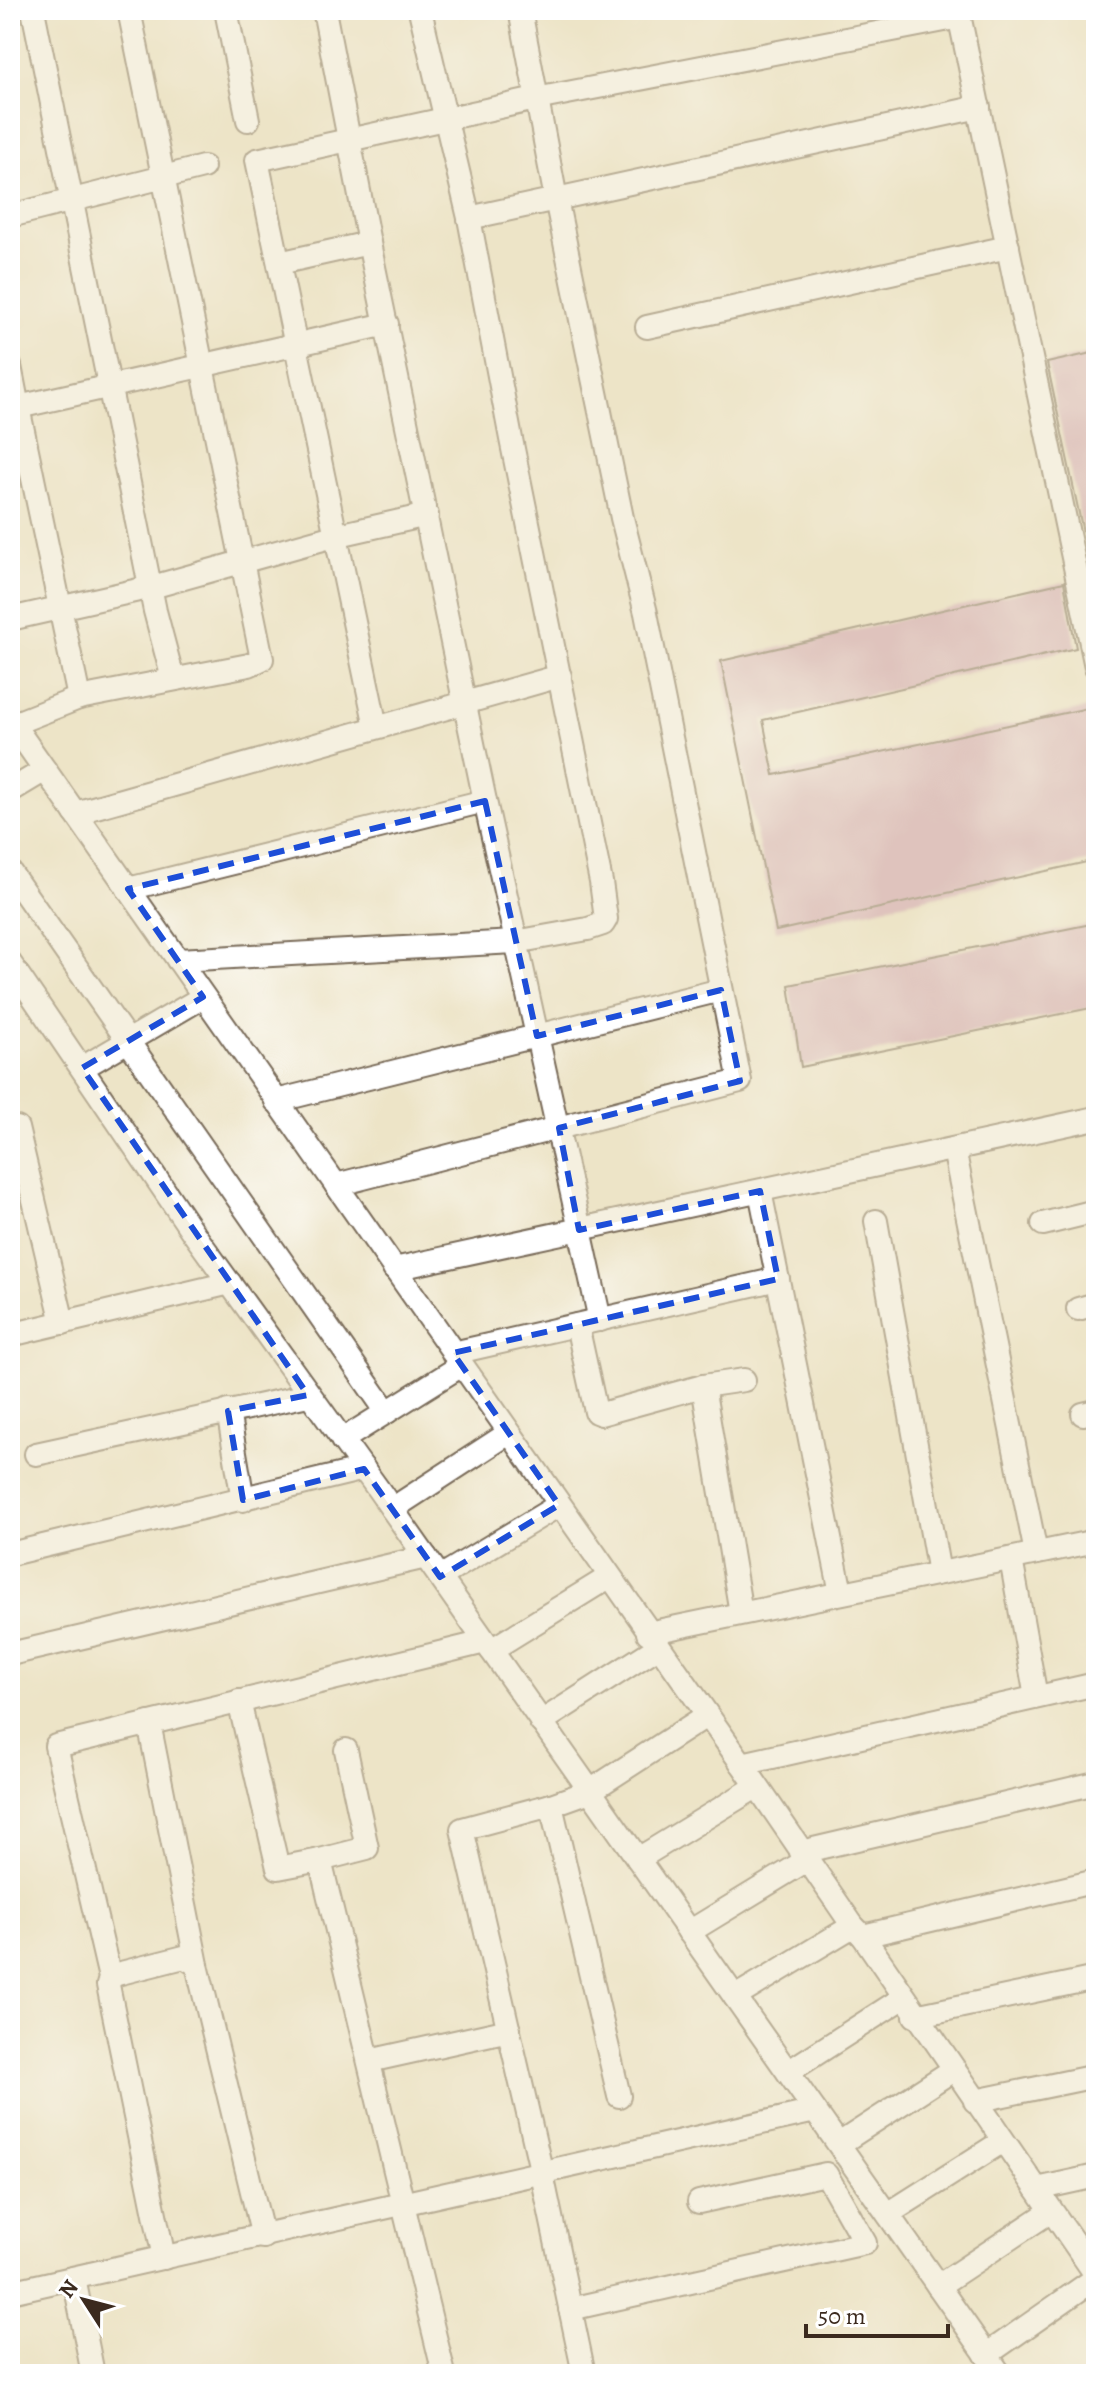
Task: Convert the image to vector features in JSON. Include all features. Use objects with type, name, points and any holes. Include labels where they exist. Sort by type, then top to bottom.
[{"type":"street","points":[[33,10],[158,625],[173,679]]},
{"type":"street","points":[[129,10],[262,659],[249,665],[79,698],[12,722],[742,1764],[1096,2276],[986,2355]]},
{"type":"street","points":[[226,10],[248,120]]},
{"type":"street","points":[[324,10],[464,702],[600,1320]]},
{"type":"street","points":[[178,960],[515,942],[588,929],[603,924],[606,919],[469,218],[420,10]]},
{"type":"street","points":[[336,1185],[740,1081],[646,613],[622,518],[556,199],[520,10]]},
{"type":"street","points":[[376,727],[257,160],[536,99],[959,14],[1096,667]]},
{"type":"street","points":[[469,218],[979,107]]},
{"type":"street","points":[[10,216],[203,167]]},
{"type":"street","points":[[279,263],[369,243]]},
{"type":"street","points":[[647,327],[1008,247]]},
{"type":"street","points":[[14,408],[387,324]]},
{"type":"street","points":[[10,366],[14,408],[79,698]]},
{"type":"street","points":[[10,619],[152,587],[334,536],[427,515]]},
{"type":"street","points":[[75,813],[560,676]]},
{"type":"street","points":[[10,791],[45,770]]},
{"type":"street","points":[[128,889],[485,801]]},
{"type":"street","points":[[10,872],[387,1412]]},
{"type":"street","points":[[10,963],[308,1395],[364,1469],[1000,2374]]},
{"type":"street","points":[[276,1101],[721,990]]},
{"type":"street","points":[[82,1068],[203,997]]},
{"type":"street","points":[[394,1269],[1096,1118]]},
{"type":"street","points":[[17,1128],[63,1323]]},
{"type":"street","points":[[954,1149],[1036,1553]]},
{"type":"street","points":[[760,1191],[841,1593]]},
{"type":"street","points":[[1043,1224],[1096,1211]]},
{"type":"street","points":[[876,1221],[939,1573]]},
{"type":"street","points":[[342,1440],[387,1412],[458,1359],[577,1325],[778,1279]]},
{"type":"street","points":[[10,1335],[230,1283]]},
{"type":"street","points":[[577,1325],[596,1412],[601,1414],[703,1386],[744,1380]]},
{"type":"street","points":[[703,1386],[741,1613]]},
{"type":"street","points":[[36,1454],[308,1395]]},
{"type":"street","points":[[228,1411],[243,1500]]},
{"type":"street","points":[[392,1509],[509,1433]]},
{"type":"street","points":[[10,1554],[364,1469]]},
{"type":"street","points":[[440,1577],[559,1505]]},
{"type":"street","points":[[541,1722],[653,1640],[741,1613],[1096,1541]]},
{"type":"street","points":[[10,1654],[426,1557]]},
{"type":"street","points":[[1011,1559],[1036,1697]]},
{"type":"street","points":[[164,2258],[108,1985],[110,1978],[56,1746],[239,1701],[488,1646],[609,1577]]},
{"type":"street","points":[[742,1764],[1096,1684]]},
{"type":"street","points":[[239,1701],[278,1868],[367,1848],[346,1750]]},
{"type":"street","points":[[584,2374],[542,2174],[462,1829],[590,1791],[706,1716]]},
{"type":"street","points":[[149,1723],[197,1965],[263,2237]]},
{"type":"street","points":[[689,1932],[804,1856],[1096,1783]]},
{"type":"street","points":[[638,1859],[756,1787]]},
{"type":"street","points":[[551,1805],[619,2096]]},
{"type":"street","points":[[320,1860],[444,2374]]},
{"type":"street","points":[[735,1997],[858,1931],[1096,1881]]},
{"type":"street","points":[[110,1978],[184,1957],[197,1965]]},
{"type":"street","points":[[788,2072],[909,2007],[1096,1978]]},
{"type":"street","points":[[369,2061],[509,2030]]},
{"type":"street","points":[[839,2144],[953,2070]]},
{"type":"street","points":[[975,2101],[1096,2076]]},
{"type":"street","points":[[10,2292],[815,2111]]},
{"type":"street","points":[[888,2214],[1003,2141]]},
{"type":"street","points":[[570,2309],[865,2243],[826,2174],[699,2202]]},
{"type":"street","points":[[1037,2189],[1096,2176]]},
{"type":"street","points":[[938,2286],[1051,2211]]},
{"type":"street","points":[[74,2278],[93,2374]]},
{"type":"highlighted area","points":[[485,801],[537,1036],[721,990],[740,1081],[559,1128],[579,1230],[760,1191],[778,1279],[453,1353],[559,1505],[440,1577],[364,1469],[243,1500],[228,1411],[308,1395],[82,1068],[203,997],[128,889]]},
{"type":"building","points":[[1096,352],[1096,529],[1083,532],[1047,363]]},
{"type":"building","points":[[1064,582],[1076,648],[763,720],[774,775],[1093,707],[1096,723],[1096,860],[776,931],[721,661]]},
{"type":"building","points":[[1096,923],[1096,1007],[801,1067],[789,985]]}]
